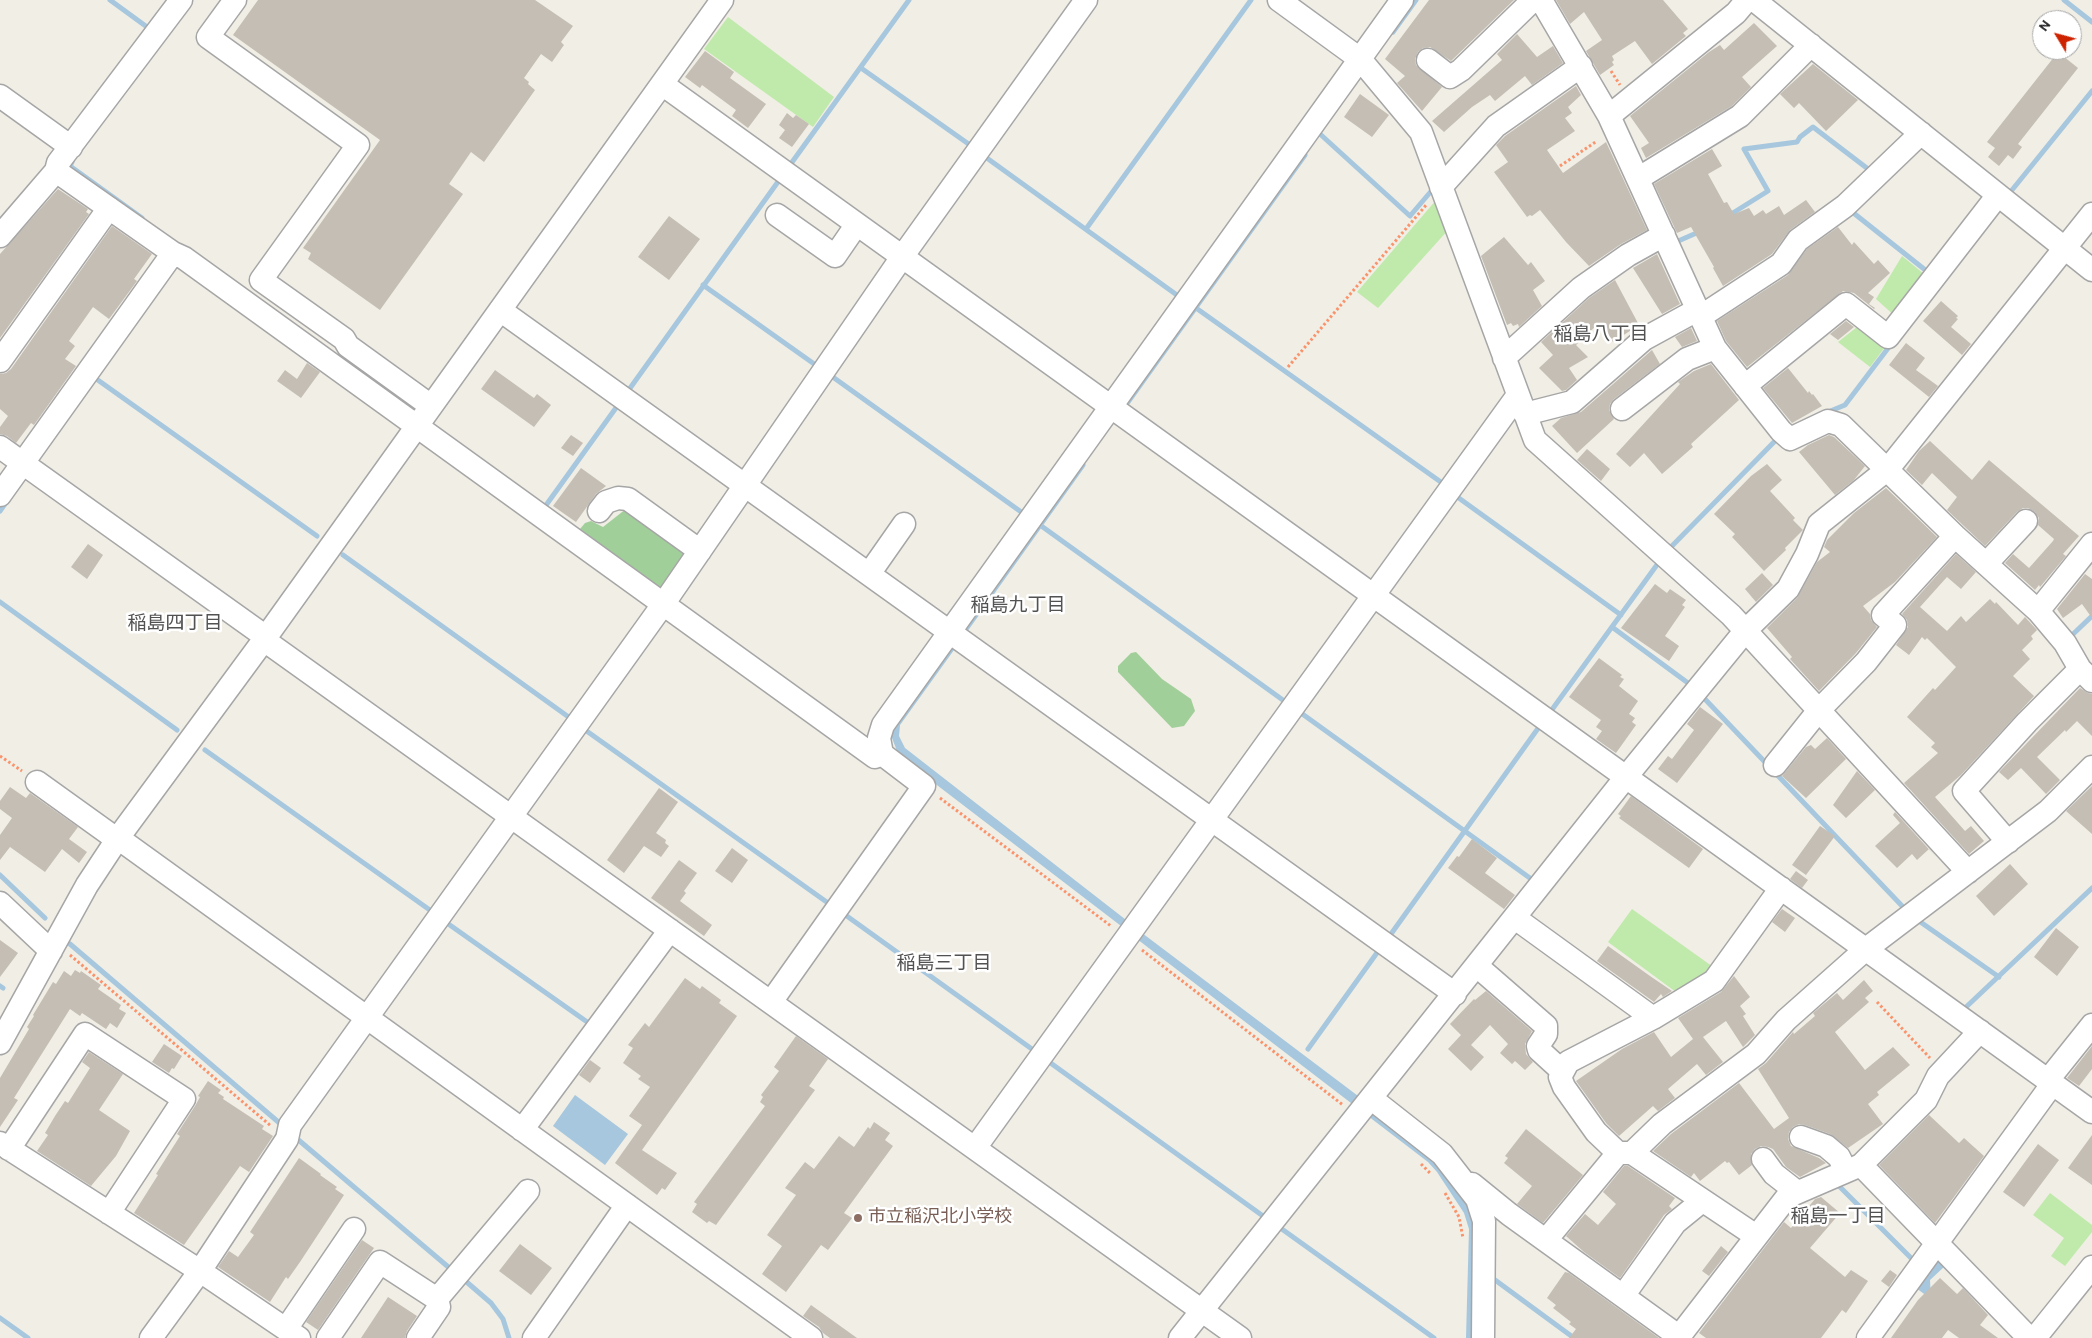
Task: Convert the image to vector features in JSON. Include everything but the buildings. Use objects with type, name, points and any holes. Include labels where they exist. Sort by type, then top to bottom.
[{"type":"street","points":[[0,236],[56,171],[58,163],[181,0]]},
{"type":"street","points":[[236,0],[208,37],[358,145],[261,280],[344,339],[348,346],[431,406]]},
{"type":"street","points":[[0,1043],[54,947],[86,885],[118,838],[265,639],[722,0]]},
{"type":"street","points":[[151,1338],[200,1271],[287,1139],[290,1125],[664,603],[902,257],[1086,0]]},
{"type":"street","points":[[1278,0],[1360,59],[1420,132],[1535,440],[1731,615],[1968,872]]},
{"type":"street","points":[[771,1002],[924,786],[882,754],[878,738],[883,725],[1402,0]]},
{"type":"street","points":[[1428,60],[1450,77],[1461,70],[1533,0]]},
{"type":"street","points":[[1540,0],[1609,116],[1639,178],[1698,314],[1715,348],[1781,431],[1790,439],[1828,421],[1840,425],[2038,611],[2064,643],[2086,675],[2027,722],[1964,791],[2008,842]]},
{"type":"street","points":[[1609,116],[1736,13],[1747,0]]},
{"type":"street","points":[[1754,0],[2092,270]]},
{"type":"street","points":[[1639,178],[1740,116],[1811,46]]},
{"type":"street","points":[[1442,187],[1496,126],[1580,66]]},
{"type":"street","points":[[662,84],[2092,1112]]},
{"type":"street","points":[[0,96],[70,147]]},
{"type":"street","points":[[975,1148],[1373,595],[1521,404],[1572,402],[1644,338],[1698,314],[1780,264],[1798,240],[1845,206],[1921,133]]},
{"type":"street","points":[[56,171],[173,253],[184,258],[875,757],[882,754]]},
{"type":"street","points":[[1745,386],[1846,304],[1888,337],[1998,195]]},
{"type":"street","points":[[0,361],[109,208]]},
{"type":"street","points":[[1180,1338],[1626,777],[1746,630],[1788,589],[1807,554],[1819,524],[1888,469],[2092,214]]},
{"type":"street","points":[[777,215],[835,256],[857,224]]},
{"type":"street","points":[[1504,358],[1581,288],[1628,255],[1664,235]]},
{"type":"street","points":[[0,495],[173,253]]},
{"type":"street","points":[[500,310],[1455,994]]},
{"type":"street","points":[[1622,410],[1687,359],[1715,348]]},
{"type":"street","points":[[0,448],[1240,1338]]},
{"type":"street","points":[[599,511],[606,502],[618,498],[628,499],[700,551]]},
{"type":"street","points":[[1986,564],[2026,521]]},
{"type":"street","points":[[869,574],[904,524]]},
{"type":"street","points":[[1775,765],[1818,710],[1866,662],[1895,625],[1883,616],[1956,536]]},
{"type":"street","points":[[2038,611],[2092,544]]},
{"type":"street","points":[[1546,1240],[1625,1153],[1756,1054],[1786,1020],[1866,950],[2048,811],[2092,767]]},
{"type":"street","points":[[37,782],[368,1017],[812,1338]]},
{"type":"street","points":[[1756,1236],[1625,1153],[1596,1132],[1564,1087],[1560,1077],[1568,1062],[1653,1018],[1714,981],[1780,888]]},
{"type":"street","points":[[0,903],[54,947]]},
{"type":"street","points":[[1515,918],[1653,1018]]},
{"type":"street","points":[[522,1130],[670,930]]},
{"type":"street","points":[[1477,966],[1546,1026],[1546,1034],[1538,1046],[1539,1050],[1562,1071]]},
{"type":"street","points":[[1868,1338],[2050,1081],[2092,1025]]},
{"type":"street","points":[[1459,1174],[1679,1338],[1787,1197],[1853,1168],[1926,1100],[1942,1072],[1980,1031]]},
{"type":"street","points":[[109,1213],[184,1099],[85,1034],[5,1146],[109,1213],[200,1271],[293,1334],[354,1229]]},
{"type":"street","points":[[1367,1105],[1435,1148],[1459,1174],[1477,1199],[1484,1221],[1483,1338]]},
{"type":"street","points":[[1801,1138],[1826,1146],[1853,1168],[1937,1242],[2029,1338]]},
{"type":"street","points":[[1762,1159],[1774,1174],[1798,1192]]},
{"type":"street","points":[[437,1299],[528,1191]]},
{"type":"street","points":[[1623,1296],[1675,1223],[1702,1201]]},
{"type":"street","points":[[534,1338],[627,1206]]},
{"type":"street","points":[[328,1338],[380,1262],[437,1299],[439,1307],[418,1338]]},
{"type":"street","points":[[2035,1338],[2092,1267]]},
{"type":"path","points":[[1560,166],[1597,141]]},
{"type":"path","points":[[1288,367],[1442,187]]},
{"type":"path","points":[[0,756],[37,782]]},
{"type":"path","points":[[54,947],[287,1139]]},
{"type":"path","points":[[1877,1002],[1942,1072]]},
{"type":"path","points":[[1414,1158],[1434,1177]]},
{"type":"path","points":[[1444,1192],[1459,1217],[1463,1240]]},
{"type":"green space","points":[[728,17],[834,97],[813,127],[704,49]]},
{"type":"green space","points":[[1437,199],[1449,229],[1378,308],[1357,292]]},
{"type":"green space","points":[[1902,256],[1929,278],[1897,318],[1876,299]]},
{"type":"green space","points":[[1862,323],[1888,343],[1870,367],[1838,342]]},
{"type":"green space","points":[[631,505],[686,546],[689,561],[667,590],[661,588],[580,529],[585,523],[591,521],[603,527]]},
{"type":"green space","points":[[1136,652],[1162,679],[1191,699],[1195,711],[1184,726],[1172,728],[1118,672],[1118,666],[1131,653]]},
{"type":"green space","points":[[1632,909],[1716,969],[1680,995],[1608,942]]},
{"type":"green space","points":[[2050,1193],[2092,1225],[2092,1232],[2065,1266],[2051,1256],[2064,1238],[2033,1215]]},
{"type":"water","points":[[949,646],[954,650],[900,725],[899,736],[905,748],[1130,923],[1125,929],[899,756],[890,733]]},
{"type":"water","points":[[1142,933],[1435,1154],[1478,1219],[1476,1338],[1466,1338],[1469,1229],[1464,1213],[1437,1172],[1428,1162],[1137,939]]},
{"type":"water","points":[[575,1095],[628,1134],[605,1165],[553,1126]]},
{"type":"water","points":[[1939,1257],[1945,1266],[1930,1280],[1931,1299],[1916,1288]]},
{"type":"waterway","points":[[110,0],[147,27],[148,32]]},
{"type":"waterway","points":[[790,165],[909,0]]},
{"type":"waterway","points":[[1086,229],[1251,0]]},
{"type":"waterway","points":[[1393,32],[1416,0]]},
{"type":"waterway","points":[[2064,0],[2092,22]]},
{"type":"waterway","points":[[861,68],[970,145]]},
{"type":"waterway","points":[[2008,195],[2092,91]]},
{"type":"waterway","points":[[1728,216],[1768,191],[1744,149],[1797,142],[1800,137],[1813,127],[1872,172]]},
{"type":"waterway","points":[[1320,134],[1410,216],[1433,189]]},
{"type":"waterway","points":[[1128,402],[1305,155]]},
{"type":"waterway","points":[[984,156],[1181,298]]},
{"type":"waterway","points":[[72,162],[70,166],[142,218]]},
{"type":"waterway","points":[[628,391],[780,179]]},
{"type":"waterway","points":[[1852,209],[1851,211],[1924,269]]},
{"type":"waterway","points":[[1676,242],[1701,231]]},
{"type":"waterway","points":[[703,285],[817,366]]},
{"type":"waterway","points":[[1196,308],[1445,485]]},
{"type":"waterway","points":[[1828,412],[1845,405],[1892,343]]},
{"type":"waterway","points":[[830,375],[1024,514]]},
{"type":"waterway","points":[[95,378],[317,536]]},
{"type":"waterway","points":[[544,508],[618,405]]},
{"type":"waterway","points":[[1669,549],[1775,441]]},
{"type":"waterway","points":[[966,629],[1083,465]]},
{"type":"waterway","points":[[1456,496],[1621,615]]},
{"type":"waterway","points":[[0,511],[7,501]]},
{"type":"waterway","points":[[1040,525],[1287,703]]},
{"type":"waterway","points":[[343,555],[570,718]]},
{"type":"waterway","points":[[1551,711],[1659,562]]},
{"type":"waterway","points":[[0,602],[177,730]]},
{"type":"waterway","points":[[2070,637],[2092,616]]},
{"type":"waterway","points":[[1612,627],[1688,683]]},
{"type":"waterway","points":[[1702,696],[1904,908]]},
{"type":"waterway","points":[[1301,713],[1534,881]]},
{"type":"waterway","points":[[1391,934],[1539,727]]},
{"type":"waterway","points":[[588,732],[828,903]]},
{"type":"waterway","points":[[205,750],[434,913]]},
{"type":"waterway","points":[[0,875],[45,918]]},
{"type":"waterway","points":[[1964,1009],[2092,888]]},
{"type":"waterway","points":[[844,914],[1036,1052]]},
{"type":"waterway","points":[[1919,921],[1999,977]]},
{"type":"waterway","points":[[447,923],[590,1024]]},
{"type":"waterway","points":[[70,944],[283,1126]]},
{"type":"waterway","points":[[1308,1049],[1379,950]]},
{"type":"waterway","points":[[1045,1059],[1263,1216]]},
{"type":"waterway","points":[[295,1137],[453,1271]]},
{"type":"waterway","points":[[1836,1183],[1915,1262]]},
{"type":"waterway","points":[[1279,1227],[1434,1338]]},
{"type":"waterway","points":[[1491,1277],[1574,1338]]},
{"type":"waterway","points":[[462,1278],[491,1303],[503,1319],[509,1338]]},
{"type":"waterway","points":[[0,1318],[28,1338]]},
{"type":"place","name":"市立稲沢北小学校","points":[[858,1218]]},
{"type":"district","name":"稲島八丁目","points":[[1601,336]]},
{"type":"district","name":"稲島九丁目","points":[[1018,607]]},
{"type":"district","name":"稲島四丁目","points":[[175,625]]},
{"type":"district","name":"稲島三丁目","points":[[944,965]]},
{"type":"district","name":"稲島一丁目","points":[[1838,1218]]}]
